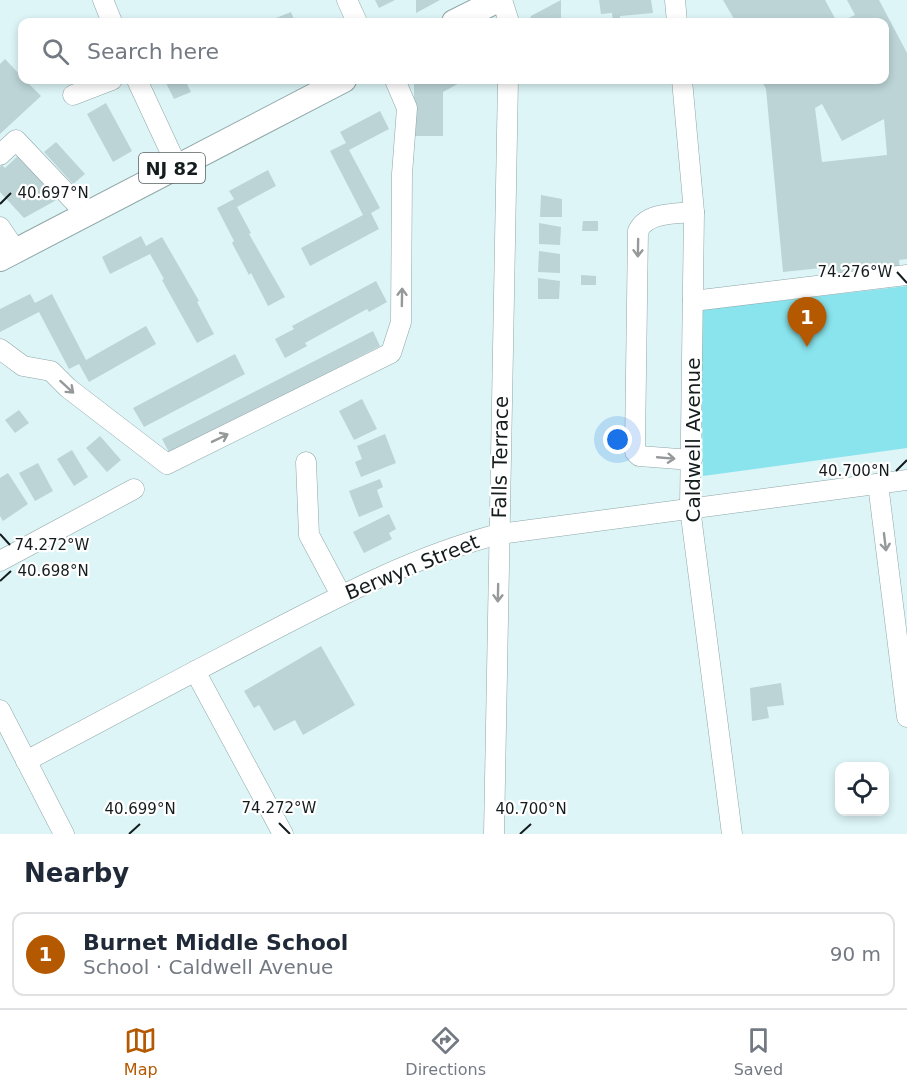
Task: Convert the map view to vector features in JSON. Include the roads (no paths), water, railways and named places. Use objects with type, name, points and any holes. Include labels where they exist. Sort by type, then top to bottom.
[{"type":"main road","points":[[462,18],[500,0]]},
{"type":"main road","name":"NJ 82","points":[[8,255],[337,84]]},
{"type":"street","points":[[103,0],[110,18]]},
{"type":"street","points":[[347,0],[355,18]]},
{"type":"street","points":[[500,0],[507,18]]},
{"type":"street","points":[[675,0],[677,18]]},
{"type":"street","points":[[73,95],[102,84]]},
{"type":"street","points":[[138,84],[177,166]]},
{"type":"street","points":[[0,349],[23,366],[51,371],[68,388],[167,465],[391,354],[401,322],[402,174],[407,108],[397,84]]},
{"type":"street","name":"Falls Terrace","points":[[494,834],[508,84]]},
{"type":"street","name":"Caldwell Avenue","points":[[682,84],[694,212],[690,508],[732,834]]},
{"type":"street","points":[[0,155],[16,140],[86,214]]},
{"type":"street","points":[[692,460],[639,456],[635,452],[634,444],[638,231],[642,224],[650,218],[694,212]]},
{"type":"street","points":[[0,227],[8,255]]},
{"type":"street","points":[[693,301],[907,275]]},
{"type":"street","points":[[306,462],[309,535],[341,595]]},
{"type":"street","name":"Berwyn Street","points":[[26,762],[341,595],[421,560],[499,534],[907,480]]},
{"type":"street","points":[[878,484],[907,717]]},
{"type":"street","points":[[0,561],[134,489]]},
{"type":"street","points":[[195,671],[282,834]]},
{"type":"street","points":[[0,710],[64,834]]},
{"type":"place","name":"Burnet Middle School","points":[[807,347]]}]
